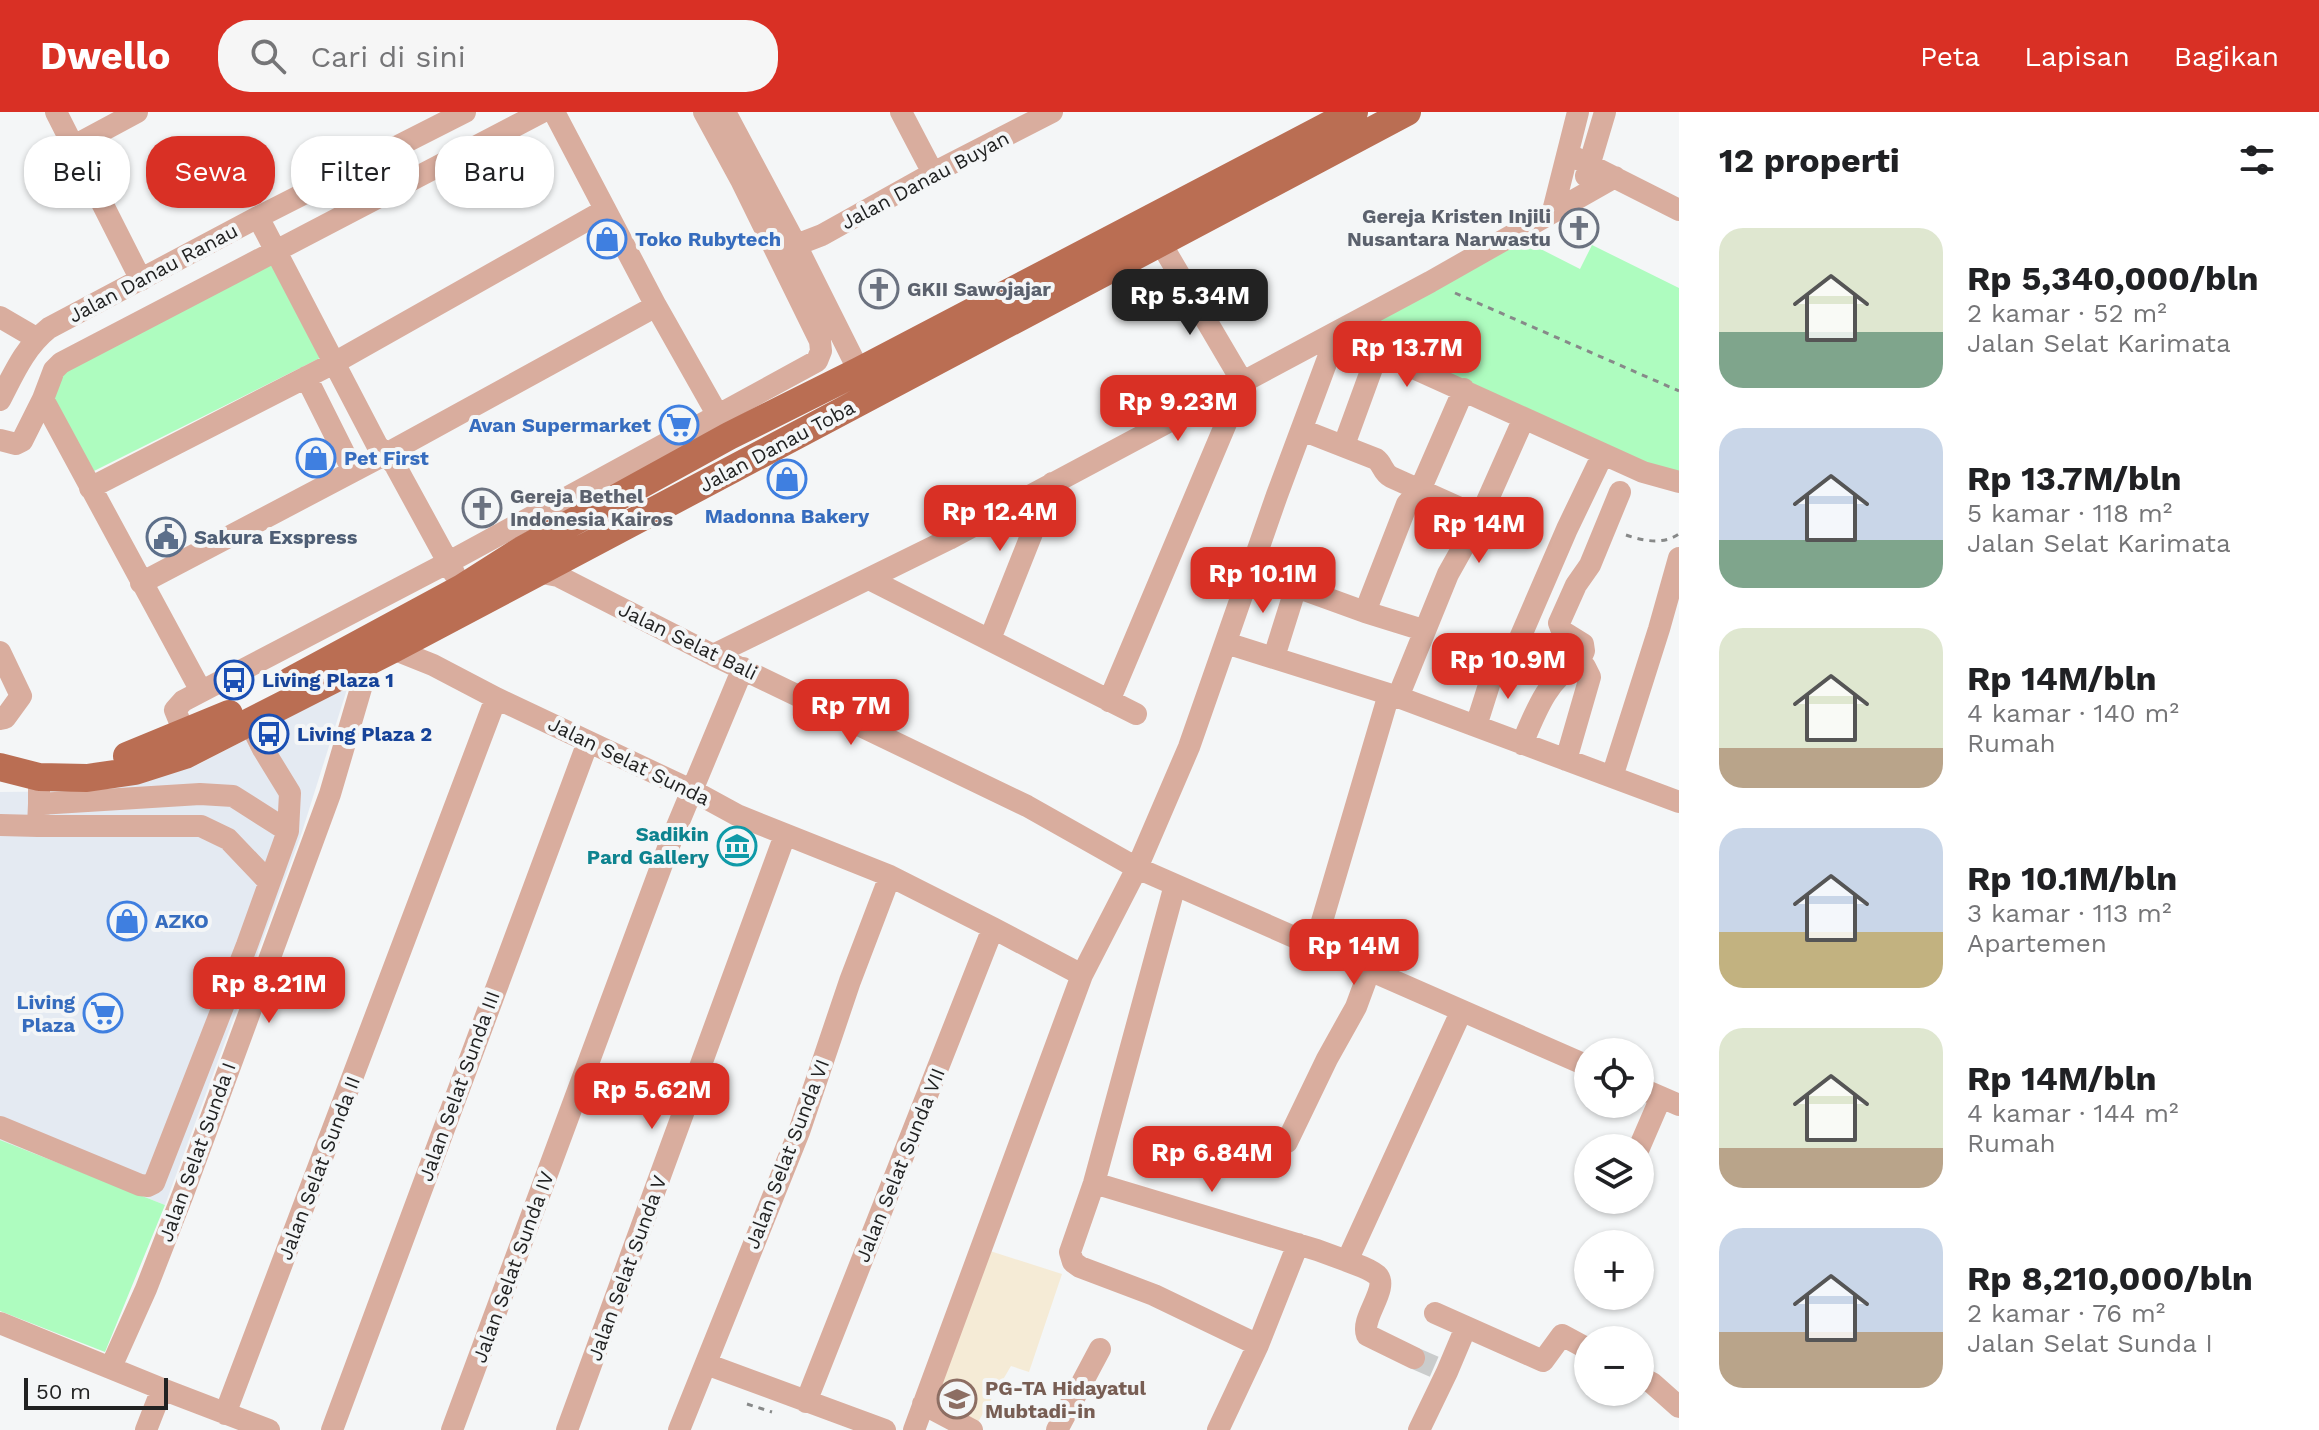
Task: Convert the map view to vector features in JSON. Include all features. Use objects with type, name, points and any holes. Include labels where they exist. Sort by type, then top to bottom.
[{"type":"main road","name":"Jalan Danau Toba","points":[[0,748],[65,762],[128,756],[378,649],[462,588],[530,561],[724,426],[859,371],[1407,112]]},
{"type":"main road","name":"Jalan Danau Toba","points":[[0,767],[39,802],[87,778],[135,771],[185,755],[250,723],[530,561],[1154,232],[1338,116]]},
{"type":"street","points":[[56,112],[67,136]]},
{"type":"street","points":[[92,136],[137,112]]},
{"type":"street","name":"Jalan Danau Ranau","points":[[0,400],[22,357],[36,338],[49,328],[465,112]]},
{"type":"street","points":[[0,440],[16,444],[22,441],[54,370],[61,363],[542,112]]},
{"type":"street","points":[[554,112],[656,306],[724,426]]},
{"type":"street","points":[[184,732],[175,710],[183,701],[449,562],[724,426],[817,361],[821,351],[820,341],[796,245],[704,112]]},
{"type":"street","points":[[725,112],[749,175],[805,289],[859,371]]},
{"type":"street","points":[[901,112],[933,173]]},
{"type":"street","name":"Jalan Danau Buyan","points":[[796,245],[822,235],[1052,112]]},
{"type":"street","points":[[1553,211],[1578,112]]},
{"type":"street","points":[[1579,197],[1605,112]]},
{"type":"street","points":[[1568,154],[1679,210]]},
{"type":"street","points":[[713,655],[869,579],[1243,383],[1615,177]]},
{"type":"street","points":[[104,208],[141,280]]},
{"type":"street","points":[[90,488],[334,363],[605,210]]},
{"type":"street","points":[[258,217],[377,445],[395,465],[462,588]]},
{"type":"street","points":[[1154,232],[1243,383]]},
{"type":"street","points":[[141,583],[386,454],[656,306]]},
{"type":"street","points":[[0,317],[36,338]]},
{"type":"street","points":[[914,1430],[1082,975],[1137,868],[1189,747],[1331,350],[1342,341],[1358,343],[1643,472],[1679,482]]},
{"type":"street","points":[[1344,445],[1375,360]]},
{"type":"street","points":[[306,377],[353,471]]},
{"type":"street","points":[[1109,701],[1243,383]]},
{"type":"street","points":[[1365,612],[1407,504],[1420,490],[1464,389]]},
{"type":"street","points":[[43,399],[201,691]]},
{"type":"street","points":[[1315,945],[1394,696],[1448,574],[1480,517],[1524,418]]},
{"type":"street","points":[[1302,430],[1376,459],[1385,474],[1480,517]]},
{"type":"street","points":[[1476,726],[1504,658],[1603,454]]},
{"type":"street","points":[[990,639],[1052,483]]},
{"type":"street","points":[[1522,744],[1536,711],[1553,684],[1567,668],[1579,662],[1584,651],[1583,644],[1562,631],[1559,623],[1576,585],[1590,565],[1620,492]]},
{"type":"street","points":[[1612,777],[1679,558]]},
{"type":"street","name":"Jalan Selat Bali","points":[[530,561],[713,655],[1027,806],[1137,868],[1574,1060]]},
{"type":"street","points":[[1252,571],[1423,630]]},
{"type":"street","points":[[869,579],[1136,714]]},
{"type":"street","points":[[1274,657],[1296,587]]},
{"type":"street","points":[[358,610],[378,649]]},
{"type":"street","points":[[1226,643],[1394,696],[1679,802]]},
{"type":"street","name":"Jalan Selat Sunda","points":[[378,649],[433,665],[737,815],[890,876],[1082,975]]},
{"type":"street","name":"Jalan Selat Sunda I","points":[[111,1367],[183,1194],[330,794],[378,649]]},
{"type":"street","points":[[0,652],[21,696],[5,718],[0,719]]},
{"type":"street","points":[[1566,760],[1590,681],[1589,674],[1579,662]]},
{"type":"street","name":"Jalan Selat Sunda IV","points":[[452,1430],[668,848],[743,668]]},
{"type":"street","name":"Jalan Selat Sunda II","points":[[225,1414],[496,698]]},
{"type":"street","points":[[0,1127],[140,1185],[154,1183],[288,831],[290,793],[250,723]]},
{"type":"street","name":"Jalan Selat Sunda III","points":[[332,1430],[588,742]]},
{"type":"street","points":[[0,825],[39,802],[200,794],[233,796],[288,831]]},
{"type":"street","points":[[39,802],[201,826],[228,839],[269,882]]},
{"type":"street","points":[[228,839],[260,812]]},
{"type":"street","name":"Jalan Selat Sunda V","points":[[567,1430],[785,835]]},
{"type":"street","name":"Jalan Selat Sunda VI","points":[[679,1430],[799,1132],[850,981],[890,876]]},
{"type":"street","points":[[1175,885],[1094,1183],[1071,1247],[1071,1259],[1080,1267],[1154,1295],[1258,1345]]},
{"type":"street","name":"Jalan Selat Sunda VII","points":[[806,1402],[993,928]]},
{"type":"street","points":[[1287,1142],[1356,1007],[1370,969]]},
{"type":"street","points":[[1347,1261],[1461,1012]]},
{"type":"street","points":[[1650,1134],[1675,1103],[1654,1094]]},
{"type":"street","points":[[1094,1183],[1298,1244],[1366,1268],[1380,1281],[1379,1293],[1364,1331],[1414,1358]]},
{"type":"street","points":[[1218,1430],[1258,1345],[1298,1244]]},
{"type":"street","points":[[1435,1313],[1543,1361],[1562,1335],[1574,1341]]},
{"type":"street","points":[[0,1323],[269,1430]]},
{"type":"street","points":[[1419,1430],[1466,1327]]},
{"type":"street","points":[[1057,1430],[1100,1349]]},
{"type":"street","points":[[706,1364],[885,1430]]},
{"type":"street","points":[[1654,1385],[1679,1407]]},
{"type":"street","points":[[146,1430],[162,1389]]},
{"type":"street","points":[[923,1404],[972,1430]]},
{"type":"path","points":[[1430,282],[1679,391]]},
{"type":"path","points":[[1605,527],[1644,540],[1671,539],[1679,534]]},
{"type":"shaded area","name":"Living Plaza","points":[[348,686],[301,835],[165,1205],[0,1140],[0,792],[96,791],[152,779],[199,764]]},
{"type":"shaded area","points":[[987,1250],[1062,1274],[1029,1372],[1011,1366],[978,1422],[938,1399],[938,1392]]},
{"type":"green space","points":[[1523,240],[1580,269],[1592,245],[1679,288],[1679,476],[1343,335]]},
{"type":"green space","points":[[270,262],[320,358],[94,471],[50,396],[59,375]]},
{"type":"green space","points":[[0,1140],[165,1205],[105,1352],[0,1311]]},
{"type":"tunnel","points":[[1414,1358],[1444,1371]]},
{"type":"place","name":"Gereja Kristen Injili Nusantara Narwastu","points":[[1579,228]]},
{"type":"place","name":"Toko Rubytech","points":[[607,239]]},
{"type":"place","name":"GKII Sawojajar","points":[[879,289]]},
{"type":"place","name":"Avan Supermarket","points":[[679,425]]},
{"type":"place","name":"Pet First","points":[[316,458]]},
{"type":"place","name":"Madonna Bakery","points":[[787,479]]},
{"type":"place","name":"Gereja Bethel Indonesia Kairos","points":[[482,508]]},
{"type":"place","name":"Sakura Exspress","points":[[166,537]]},
{"type":"place","name":"Living Plaza 1","points":[[234,680]]},
{"type":"place","name":"Living Plaza 2","points":[[269,734]]},
{"type":"place","name":"Sadikin Pard Gallery","points":[[737,846]]},
{"type":"place","name":"AZKO","points":[[127,921]]},
{"type":"place","name":"Living Plaza","points":[[103,1013]]},
{"type":"place","name":"PG-TA Hidayatul Mubtadi-in","points":[[957,1399]]}]
